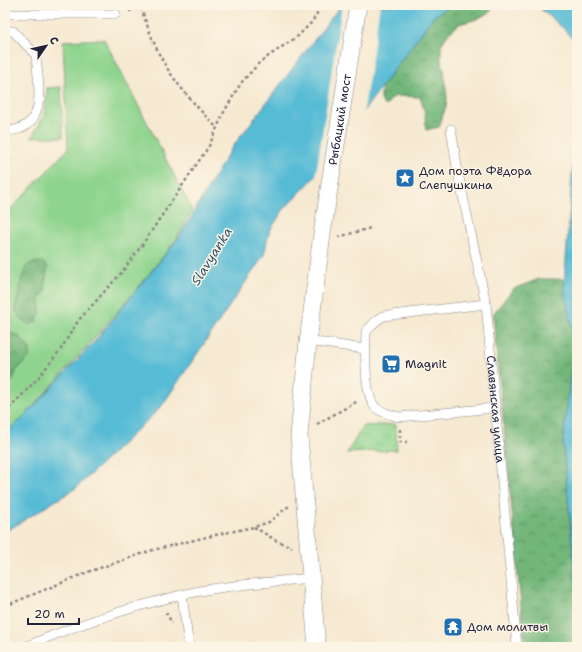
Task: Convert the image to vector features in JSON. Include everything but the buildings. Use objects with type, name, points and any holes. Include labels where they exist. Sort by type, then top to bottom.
[{"type":"street","name":"Рыбацкий мост","points":[[330,236],[358,5]]},
{"type":"street","points":[[317,647],[299,435],[308,342],[330,236]]},
{"type":"lane","points":[[5,12],[12,14],[116,14]]},
{"type":"lane","points":[[5,31],[13,31],[36,54],[39,104],[36,113],[30,122],[22,128],[13,131],[5,131]]},
{"type":"lane","name":"Славянская улица","points":[[451,129],[458,173],[486,304],[517,647]]},
{"type":"lane","points":[[486,304],[383,316],[366,332],[365,349],[369,395],[375,407],[385,413],[399,417],[495,408]]},
{"type":"lane","points":[[308,342],[365,349]]},
{"type":"lane","points":[[25,647],[39,644],[59,633],[129,610],[182,595],[310,578]]},
{"type":"lane","points":[[182,595],[189,647]]},
{"type":"path","points":[[116,14],[141,8],[146,5]]},
{"type":"path","points":[[5,413],[38,378],[61,349],[78,321],[130,261],[209,146],[224,112],[241,82],[260,62],[298,36],[312,22],[322,5]]},
{"type":"path","points":[[141,8],[147,26],[166,67],[186,94],[217,128]]},
{"type":"path","points":[[330,236],[372,228]]},
{"type":"path","points":[[299,435],[369,395]]},
{"type":"path","points":[[399,417],[400,442],[407,442]]},
{"type":"path","points":[[5,606],[88,572],[153,550],[254,527],[269,522],[290,505]]},
{"type":"path","points":[[254,527],[277,541],[294,548]]},
{"type":"path","points":[[159,614],[167,614],[172,624]]},
{"type":"green space","points":[[452,5],[495,5],[490,12],[477,19],[459,24],[448,34],[441,45],[441,61],[444,69],[447,98],[446,106],[439,127],[426,130],[425,113],[420,97],[395,96],[385,106],[381,99],[382,86],[434,16]]},
{"type":"green space","points":[[104,39],[192,210],[176,240],[137,289],[21,420],[5,433],[5,215],[68,149],[63,41]]},
{"type":"green space","points":[[61,87],[63,137],[31,137],[44,114],[47,88]]},
{"type":"green space","points":[[42,262],[48,267],[45,282],[46,291],[40,297],[40,314],[36,322],[29,324],[20,318],[15,309],[25,269],[30,264]]},
{"type":"green space","points":[[539,279],[565,279],[564,287],[574,341],[563,443],[577,598],[577,647],[525,647],[493,314],[513,289]]},
{"type":"green space","points":[[10,333],[19,336],[30,349],[29,357],[16,371],[13,380],[5,386],[5,335]]},
{"type":"green space","points":[[396,424],[397,450],[347,453],[363,426]]},
{"type":"water","name":"Slavyanka","points":[[341,5],[452,5],[434,16],[313,179],[284,209],[269,232],[264,255],[161,407],[76,488],[5,532],[5,433],[21,420],[94,342],[178,239],[231,149]]},
{"type":"water","points":[[536,5],[577,5],[577,43],[563,28]]},
{"type":"water","points":[[574,150],[577,150],[577,598],[563,443],[574,341],[564,287]]},
{"type":"pier","points":[[342,5],[380,5],[363,116],[315,180]]},
{"type":"place","name":"Дом поэта Фёдора Слепушкина","points":[[405,178]]},
{"type":"place","name":"Magnit","points":[[391,364]]},
{"type":"place","name":"Дом молитвы","points":[[453,627]]}]
